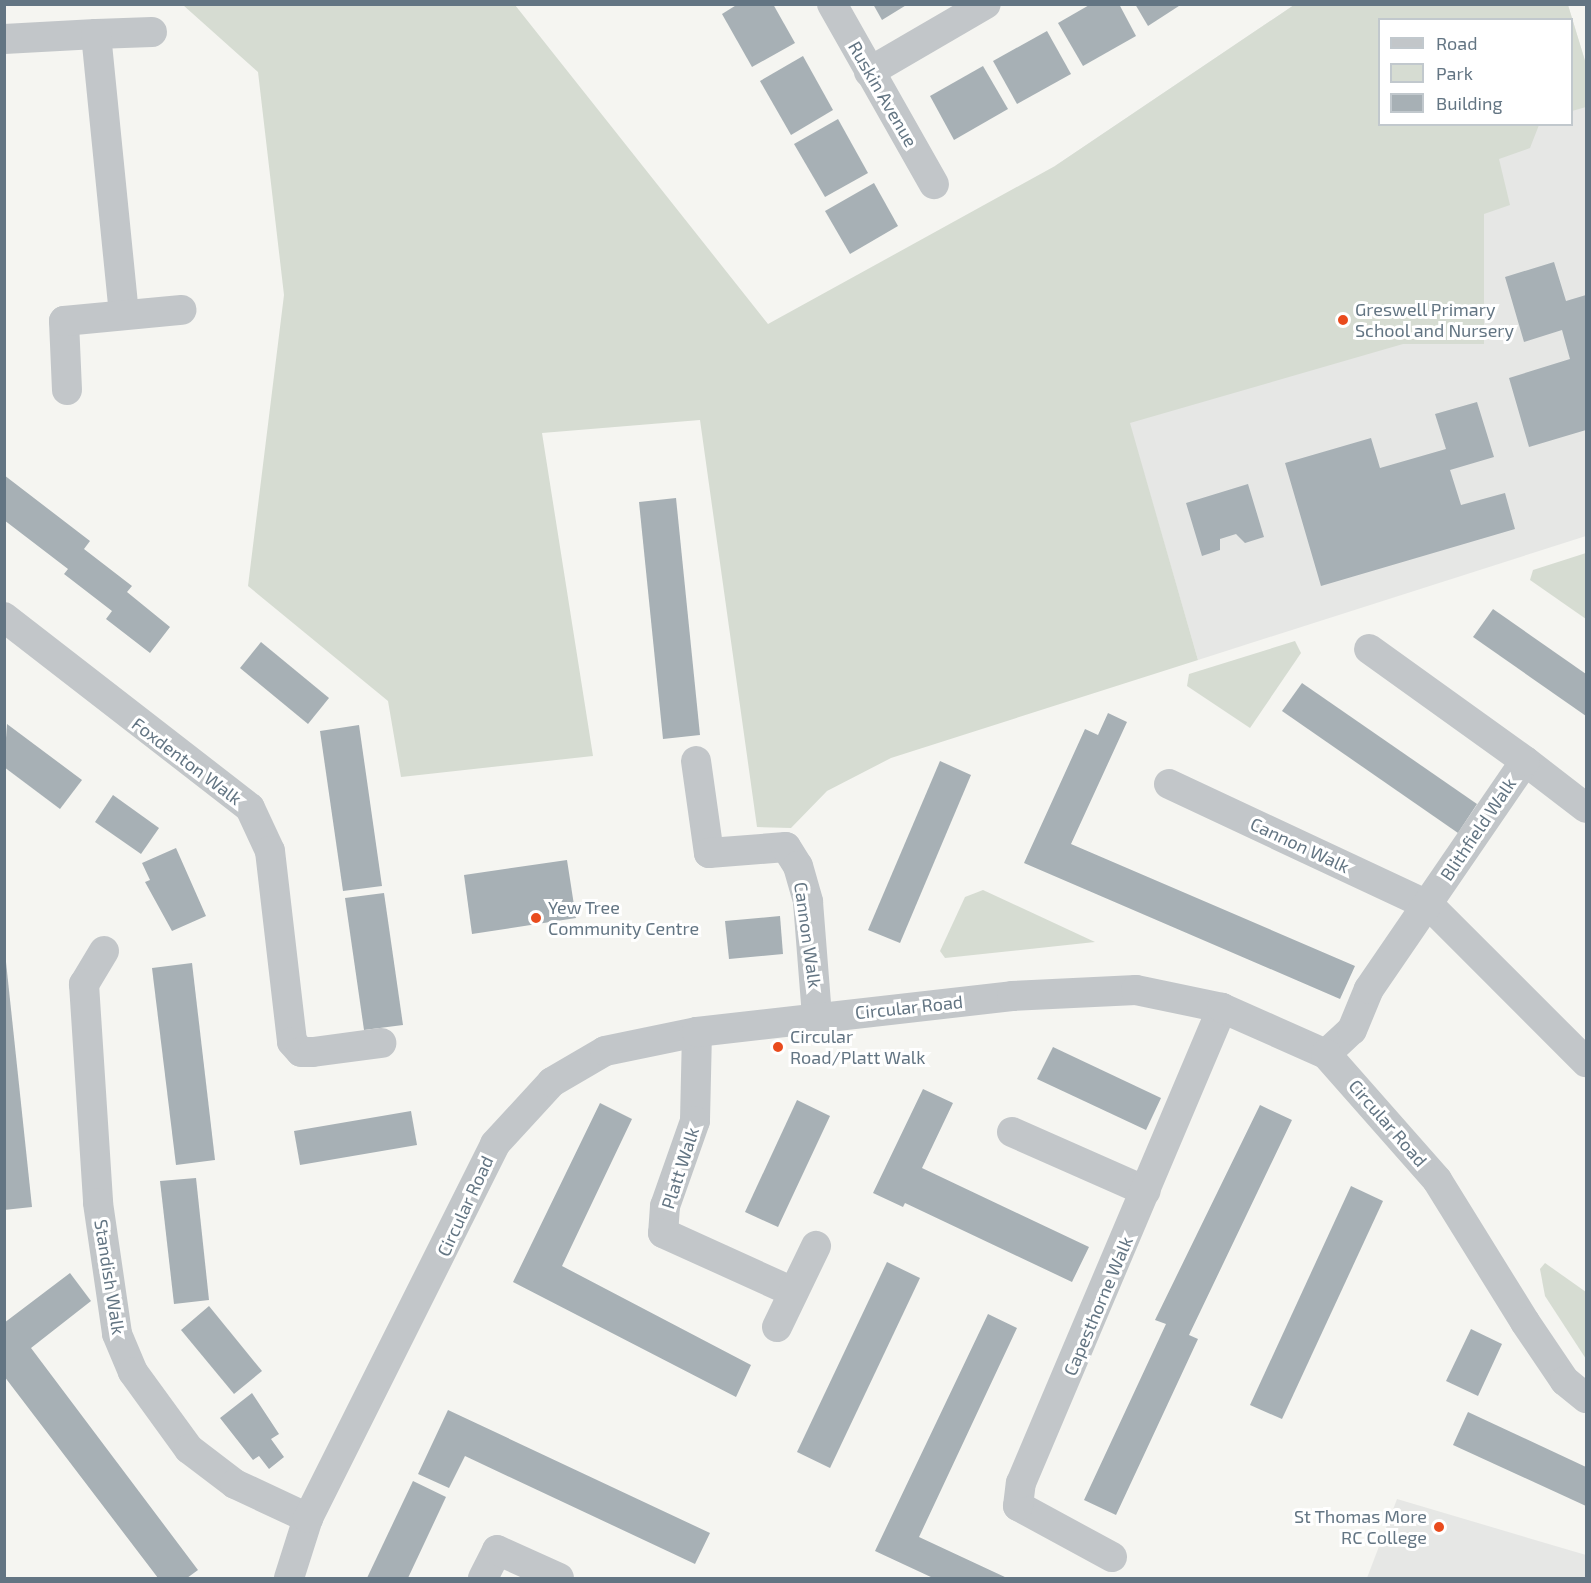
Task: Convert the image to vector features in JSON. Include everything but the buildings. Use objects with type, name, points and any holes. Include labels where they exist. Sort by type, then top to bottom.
[{"type":"street","name":"Ruskin Avenue","points":[[832,4],[934,184]]},
{"type":"street","points":[[869,72],[986,4]]},
{"type":"street","points":[[4,39],[152,32]]},
{"type":"street","points":[[96,34],[124,315]]},
{"type":"street","points":[[68,390],[64,321],[181,310]]},
{"type":"street","name":"Foxdenton Walk","points":[[4,617],[250,808],[270,851],[292,1042],[301,1052],[381,1043]]},
{"type":"street","name":"Blithfield Walk","points":[[1326,1054],[1352,1030],[1369,989],[1430,906],[1525,761],[1369,649]]},
{"type":"street","name":"Cannon Walk","points":[[696,761],[709,852],[786,847],[798,866],[808,902],[817,1017]]},
{"type":"street","points":[[1525,761],[1587,808]]},
{"type":"street","name":"Cannon Walk","points":[[1169,784],[1430,906],[1587,1062]]},
{"type":"street","name":"Standish Walk","points":[[104,951],[84,984],[98,1203],[117,1334],[133,1372],[189,1449],[235,1484],[308,1518]]},
{"type":"street","name":"Circular Road","points":[[289,1578],[308,1518],[495,1144],[552,1082],[604,1051],[697,1032],[1012,996],[1136,990],[1222,1008],[1326,1054],[1437,1180],[1530,1330],[1566,1381],[1587,1398]]},
{"type":"street","name":"Capesthorne Walk","points":[[1112,1557],[1018,1506],[1021,1483],[1222,1008]]},
{"type":"street","name":"Platt Walk","points":[[697,1032],[695,1121],[665,1206],[663,1233],[793,1292]]},
{"type":"street","points":[[1012,1132],[1146,1191]]},
{"type":"street","points":[[777,1327],[816,1246]]},
{"type":"street","points":[[483,1578],[497,1550],[559,1578]]},
{"type":"shaded area","name":"Greswell Primary School and Nursery","points":[[1294,5],[1568,5],[1572,18],[1378,18],[1378,126],[1573,126],[1573,21],[1586,64],[1586,536],[1198,660],[1055,166]]},
{"type":"shaded area","name":"St Thomas More RC College","points":[[1397,1499],[1586,1555],[1586,1578],[1367,1578]]},
{"type":"green space","points":[[183,5],[515,5],[768,324],[1055,166],[1294,5],[1568,5],[1572,18],[1378,18],[1378,126],[1539,126],[1530,148],[1499,159],[1510,205],[1484,214],[1484,344],[1403,344],[1130,423],[1198,660],[891,758],[827,791],[791,828],[757,827],[700,420],[542,433],[593,756],[401,777],[388,701],[248,586],[284,295],[258,72]]},
{"type":"green space","points":[[1573,21],[1586,64],[1586,107],[1573,111]]},
{"type":"green space","points":[[1586,553],[1586,619],[1530,580],[1533,570]]},
{"type":"green space","points":[[1295,641],[1301,653],[1250,728],[1187,686],[1189,674]]},
{"type":"green space","points":[[983,890],[1095,942],[945,958],[940,951],[965,897]]},
{"type":"green space","points":[[1545,1263],[1586,1292],[1586,1359],[1545,1296],[1540,1269]]},
{"type":"place","name":"Greswell Primary School and Nursery","points":[[1343,320]]},
{"type":"place","name":"Yew Tree Community Centre","points":[[536,918]]},
{"type":"place","name":"Circular Road/Platt Walk","points":[[778,1047]]},
{"type":"place","name":"St Thomas More RC College","points":[[1439,1527]]}]
